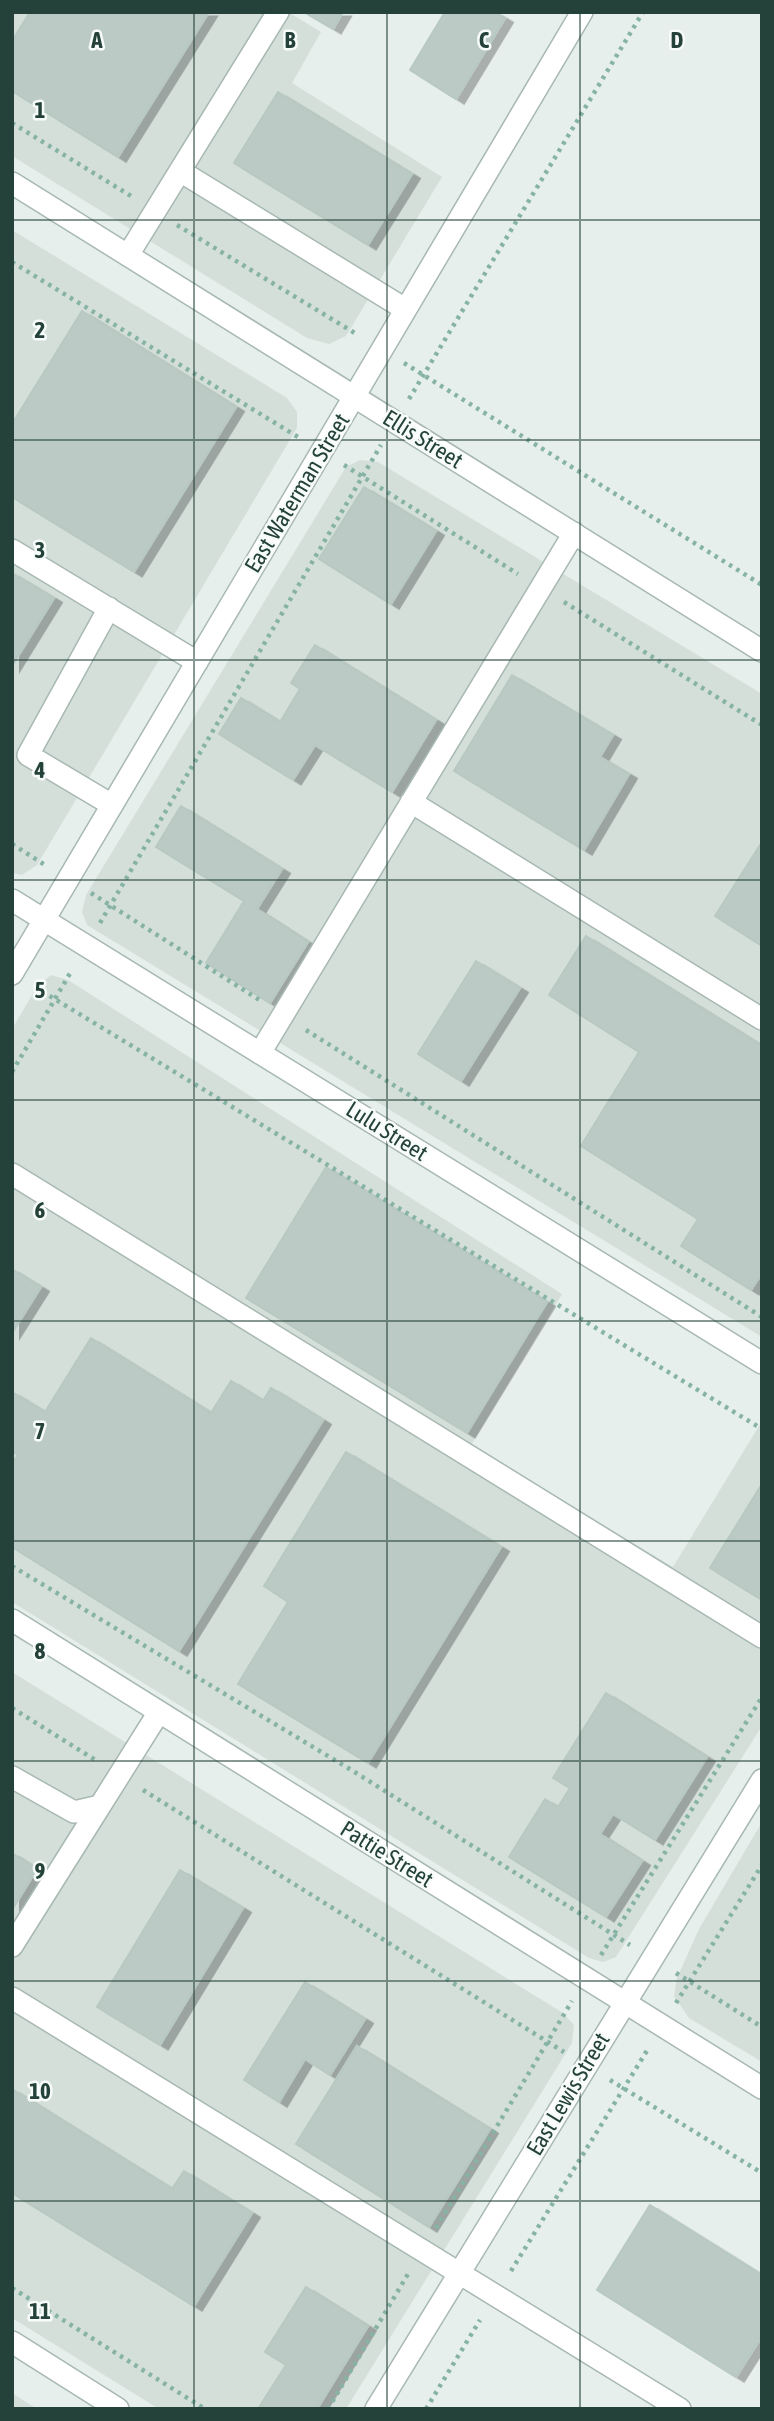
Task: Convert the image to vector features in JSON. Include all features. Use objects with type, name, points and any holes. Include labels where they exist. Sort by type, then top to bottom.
[{"type":"street","points":[[128,255],[278,12]]},
{"type":"street","name":"East Waterman Street","points":[[18,977],[45,919],[68,879],[582,12]]},
{"type":"street","points":[[180,171],[405,309]]},
{"type":"street","name":"Ellis Street","points":[[12,183],[762,650]]},
{"type":"street","points":[[260,1052],[574,533]]},
{"type":"street","points":[[12,550],[197,662]]},
{"type":"street","points":[[109,608],[20,755],[113,805]]},
{"type":"street","points":[[411,802],[762,1019]]},
{"type":"street","name":"Lulu Street","points":[[12,900],[762,1363]]},
{"type":"street","points":[[12,1174],[762,1637]]},
{"type":"street","name":"Pattie Street","points":[[12,1620],[762,2088]]},
{"type":"street","points":[[12,1945],[159,1712]]},
{"type":"street","points":[[12,1777],[74,1812],[100,1806]]},
{"type":"street","name":"East Lewis Street","points":[[376,2409],[762,1780]]},
{"type":"street","points":[[12,1998],[680,2409]]},
{"type":"street","points":[[12,2342],[118,2409]]},
{"type":"path","points":[[12,1072],[395,422],[643,12]]},
{"type":"path","points":[[12,262],[762,725]]},
{"type":"path","points":[[12,844],[762,1317]]},
{"type":"path","points":[[18,977],[762,1429]]},
{"type":"path","points":[[12,1566],[353,1771],[762,2027]]},
{"type":"path","points":[[328,2409],[547,2042],[762,1697]]},
{"type":"path","points":[[12,1708],[762,2173]]},
{"type":"path","points":[[426,2409],[762,1865]]},
{"type":"path","points":[[12,2288],[205,2409]]},
{"type":"shaded area","points":[[12,12],[288,12],[321,32],[292,83],[442,177],[346,336],[329,344],[307,338],[12,156]]},
{"type":"shaded area","points":[[12,230],[287,398],[297,412],[297,428],[37,865],[22,875],[12,873]]},
{"type":"shaded area","points":[[360,460],[378,462],[762,694],[762,1337],[87,925],[82,912],[86,895],[346,467]]},
{"type":"shaded area","points":[[51,975],[68,980],[562,1294],[471,1445],[673,1567],[762,1421],[762,1726],[616,1957],[603,1962],[589,1958],[12,1602],[12,1029],[38,985]]},
{"type":"shaded area","points":[[12,1672],[563,2013],[574,2025],[572,2043],[346,2409],[159,2409],[12,2318]]},
{"type":"shaded area","points":[[762,1822],[762,2062],[689,2018],[674,1996],[677,1978],[699,1929]]},
{"type":"shaded area","points":[[12,2393],[37,2409],[12,2409]]},
{"type":"building","points":[[30,12],[209,12],[118,157],[12,91],[12,41]]},
{"type":"building","points":[[304,12],[343,12],[333,29]]},
{"type":"building","points":[[445,12],[495,12],[505,18],[456,99],[410,70]]},
{"type":"building","points":[[278,92],[412,174],[368,245],[234,163]]},
{"type":"building","points":[[82,311],[236,407],[134,572],[12,497],[12,424]]},
{"type":"building","points":[[364,487],[436,531],[391,604],[319,559]]},
{"type":"building","points":[[12,573],[54,598],[12,666]]},
{"type":"building","points":[[315,645],[436,720],[392,792],[315,745],[293,780],[219,734],[241,698],[280,722],[300,689],[291,683]]},
{"type":"building","points":[[512,675],[613,735],[600,757],[629,774],[584,850],[454,771]]},
{"type":"building","points":[[181,806],[282,869],[257,909],[308,942],[270,1003],[206,963],[244,901],[156,847]]},
{"type":"building","points":[[762,842],[762,946],[715,916]]},
{"type":"building","points":[[586,936],[762,1046],[762,1273],[751,1290],[681,1246],[698,1219],[581,1146],[639,1052],[549,995]]},
{"type":"building","points":[[476,961],[520,988],[461,1081],[418,1054]]},
{"type":"building","points":[[326,1167],[547,1302],[467,1433],[246,1298]]},
{"type":"building","points":[[12,1269],[41,1287],[12,1333]]},
{"type":"building","points":[[91,1338],[211,1413],[231,1381],[263,1401],[271,1388],[323,1420],[179,1651],[12,1547],[12,1464],[18,1455],[12,1451],[12,1392],[45,1412]]},
{"type":"building","points":[[346,1452],[501,1547],[368,1763],[238,1684],[288,1602],[264,1586]]},
{"type":"building","points":[[760,1487],[762,1488],[762,1600],[710,1568]]},
{"type":"building","points":[[606,1693],[707,1757],[655,1840],[613,1814],[600,1834],[642,1861],[606,1917],[509,1857],[545,1799],[558,1807],[570,1788],[553,1778]]},
{"type":"building","points":[[12,1853],[37,1869],[12,1910]]},
{"type":"building","points":[[180,1870],[243,1908],[160,2045],[97,2007]]},
{"type":"building","points":[[305,1982],[365,2019],[330,2075],[305,2059],[279,2102],[244,2080]]},
{"type":"building","points":[[357,2046],[490,2129],[429,2227],[296,2144]]},
{"type":"building","points":[[12,2089],[172,2189],[184,2171],[252,2213],[194,2306],[12,2193]]},
{"type":"building","points":[[650,2205],[762,2275],[762,2336],[736,2377],[597,2290]]},
{"type":"building","points":[[306,2287],[368,2326],[317,2409],[258,2409],[286,2365],[265,2352]]}]
